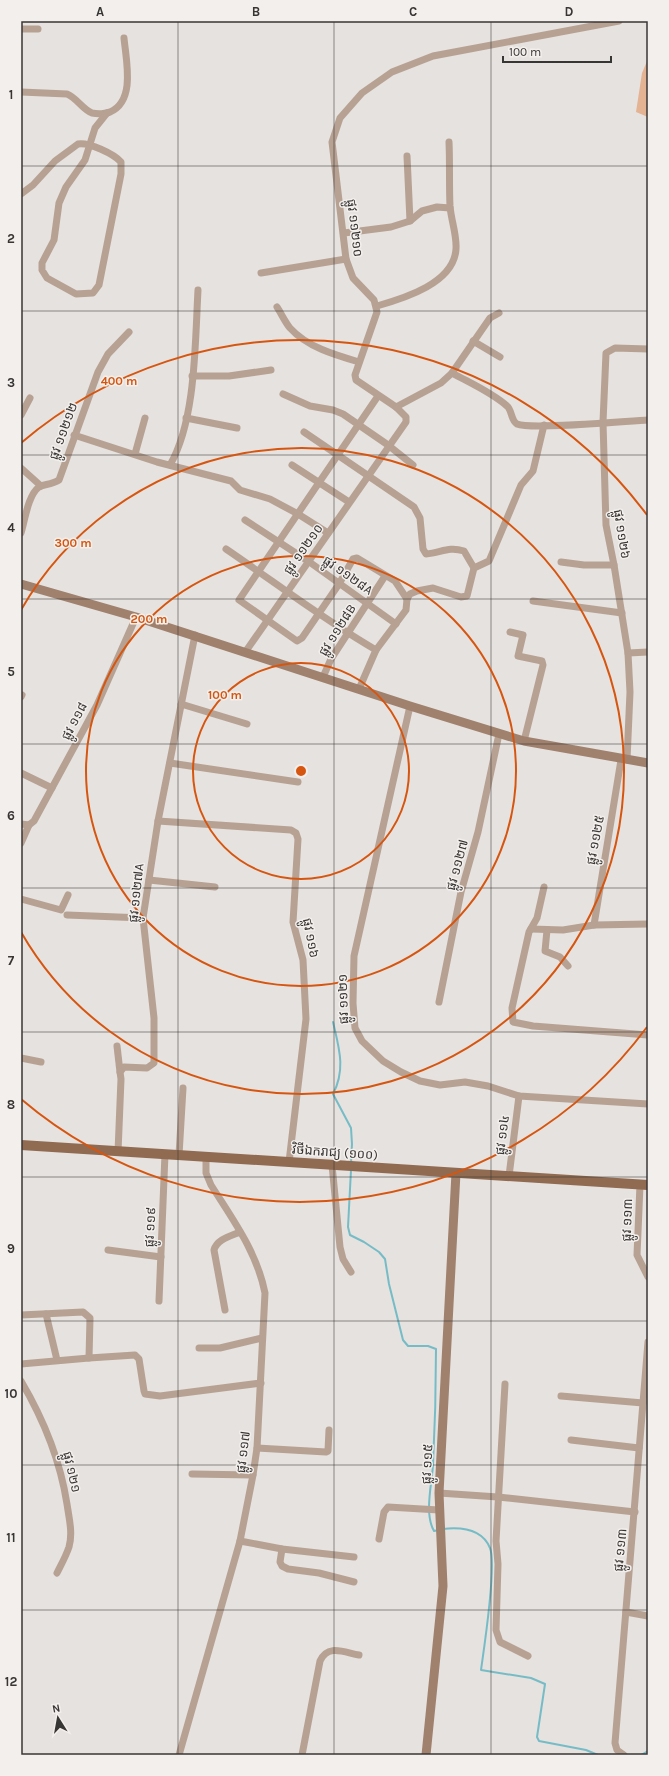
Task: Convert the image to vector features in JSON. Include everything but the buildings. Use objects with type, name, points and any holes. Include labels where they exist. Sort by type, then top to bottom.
[{"type":"main road","points":[[21,584],[196,635],[440,716],[499,734],[524,741],[624,760],[648,763]]},
{"type":"main road","name":"វិថីឯករាជ្យ (១០០)","points":[[21,1146],[644,1185]]},
{"type":"main road","name":"ផ្លូវ ១១៥","points":[[426,1755],[442,1586],[442,1545],[439,1520],[439,1493],[456,1173]]},
{"type":"street","name":"ផ្លូវ ១១២១០","points":[[246,652],[388,445],[406,422],[406,417],[396,407],[356,380],[354,375],[377,312],[377,306],[374,300],[353,278],[346,259],[332,142],[340,118],[362,93],[392,72],[433,56],[619,21]]},
{"type":"street","points":[[21,29],[38,29]]},
{"type":"street","points":[[21,92],[67,94],[73,97],[92,113],[107,113],[116,109],[124,101],[126,92],[127,70],[124,38]]},
{"type":"street","points":[[21,194],[34,185],[55,161],[78,144],[90,145],[120,160],[122,166],[100,286],[93,293],[76,294],[47,278],[42,270],[42,263],[54,240],[59,203],[66,187],[85,160],[90,145],[95,128],[107,113]]},
{"type":"street","points":[[377,306],[409,297],[443,276],[455,261],[456,247],[450,208],[449,142]]},
{"type":"street","points":[[407,156],[410,220]]},
{"type":"street","points":[[344,233],[391,227],[410,220],[422,211],[437,207],[450,208]]},
{"type":"street","points":[[261,273],[346,259]]},
{"type":"street","points":[[170,465],[180,446],[186,418],[192,376],[198,290]]},
{"type":"street","points":[[277,307],[290,328],[306,341],[335,354],[359,362]]},
{"type":"street","points":[[396,407],[441,383],[452,373],[490,318],[499,313]]},
{"type":"street","name":"ផ្លូវ ១១២១២","points":[[41,486],[52,485],[59,480],[98,372],[108,354],[129,332]]},
{"type":"street","points":[[473,342],[500,357]]},
{"type":"street","name":"ផ្លូវ ១១២៦","points":[[624,760],[630,692],[628,653],[606,525],[603,422],[606,353],[615,348],[648,349]]},
{"type":"street","points":[[192,376],[229,376],[271,370]]},
{"type":"street","points":[[452,373],[495,397],[508,407],[514,421],[518,424],[544,425],[648,420]]},
{"type":"street","points":[[284,394],[310,406],[333,410],[359,425],[388,445],[412,465]]},
{"type":"street","points":[[378,396],[239,600],[297,641],[302,638],[339,584],[353,559],[357,558],[400,586],[407,599]]},
{"type":"street","points":[[21,415],[30,398]]},
{"type":"street","points":[[135,454],[145,418]]},
{"type":"street","points":[[186,418],[237,428]]},
{"type":"street","points":[[474,568],[489,561],[521,485],[533,471],[544,425]]},
{"type":"street","points":[[304,432],[338,454],[417,510],[423,549],[426,554],[448,548],[456,548],[464,551],[474,568],[467,596],[461,597],[450,592],[433,588],[410,594],[407,599],[406,610],[376,650],[359,689]]},
{"type":"street","points":[[74,435],[170,465],[231,481],[240,490],[270,499],[298,514],[328,533]]},
{"type":"street","points":[[292,465],[349,502]]},
{"type":"street","points":[[21,468],[41,486],[33,492],[21,533]]},
{"type":"street","name":"ផ្លូវ ១១២៨A","points":[[245,520],[308,561],[396,624]]},
{"type":"street","points":[[226,549],[288,591],[317,614],[376,650]]},
{"type":"street","points":[[560,562],[584,565],[614,565]]},
{"type":"street","name":"ផ្លូវ ១១២៨B","points":[[323,677],[330,659],[385,576]]},
{"type":"street","points":[[534,601],[622,613]]},
{"type":"street","name":"ផ្លូវ ១១៨","points":[[21,843],[25,825],[34,821],[97,705],[136,617]]},
{"type":"street","points":[[510,632],[523,635],[518,656],[542,661],[543,665],[524,741]]},
{"type":"street","name":"ផ្លូវ ១១២៧A","points":[[120,1072],[124,1068],[147,1068],[154,1063],[154,1018],[143,918],[158,821],[196,635]]},
{"type":"street","points":[[628,653],[648,652]]},
{"type":"street","points":[[181,704],[247,724]]},
{"type":"street","name":"ផ្លូវ ១១២១","points":[[410,706],[354,956],[353,1003],[355,1028],[362,1041],[383,1061],[420,1081],[440,1085],[465,1082],[488,1086],[519,1096],[648,1104]]},
{"type":"street","name":"ផ្លូវ ១១២៧","points":[[439,1002],[461,892],[478,832],[499,734]]},
{"type":"street","name":"ផ្លូវ ១១២៥","points":[[594,925],[624,760]]},
{"type":"street","points":[[170,763],[298,782]]},
{"type":"street","points":[[21,773],[52,788]]},
{"type":"street","name":"ផ្លូវ ១១៦","points":[[158,821],[291,830],[296,833],[298,839],[294,922],[304,960],[306,1020],[289,1162]]},
{"type":"street","points":[[149,880],[215,888]]},
{"type":"street","points":[[544,887],[537,918],[529,932],[512,1008],[513,1022],[533,1026],[648,1035]]},
{"type":"street","points":[[21,899],[61,910],[68,895]]},
{"type":"street","points":[[67,914],[143,918]]},
{"type":"street","points":[[531,929],[563,930],[594,925],[648,924]]},
{"type":"street","points":[[546,930],[545,951],[560,957],[568,966]]},
{"type":"street","points":[[117,1046],[121,1079],[118,1152]]},
{"type":"street","points":[[21,1058],[41,1062]]},
{"type":"street","points":[[179,1155],[183,1088]]},
{"type":"street","name":"ផ្លូវ ១១៤","points":[[509,1176],[519,1096]]},
{"type":"street","name":"ផ្លូវ ១១៩","points":[[159,1301],[165,1154]]},
{"type":"street","name":"ផ្លូវ ១១៧","points":[[179,1755],[240,1541],[258,1448],[261,1383],[265,1293],[261,1273],[254,1255],[211,1185],[206,1173],[206,1157]]},
{"type":"street","points":[[337,1165],[340,1247],[351,1272]]},
{"type":"street","name":"ផ្លូវ ១១៣","points":[[644,1185],[637,1255],[648,1277]]},
{"type":"street","points":[[225,1310],[214,1250],[216,1244],[220,1241],[240,1232]]},
{"type":"street","points":[[108,1250],[161,1257]]},
{"type":"street","points":[[21,1316],[83,1312],[87,1314],[90,1318],[88,1358]]},
{"type":"street","points":[[46,1314],[57,1360]]},
{"type":"street","points":[[199,1348],[220,1348],[262,1338]]},
{"type":"street","name":"ផ្លូវ ១១៣","points":[[624,1755],[617,1750],[615,1743],[648,1342]]},
{"type":"street","points":[[21,1364],[57,1360],[138,1356],[144,1391],[145,1394],[150,1396],[261,1383]]},
{"type":"street","name":"ផ្លូវ ១២១","points":[[21,1381],[38,1410],[53,1446],[62,1477],[71,1527],[69,1547],[57,1573]]},
{"type":"street","points":[[505,1384],[496,1541],[498,1564],[497,1637],[500,1642],[528,1656]]},
{"type":"street","points":[[561,1396],[643,1403]]},
{"type":"street","points":[[258,1448],[326,1452],[328,1451],[329,1430]]},
{"type":"street","points":[[571,1440],[639,1448]]},
{"type":"street","points":[[192,1474],[253,1475]]},
{"type":"street","points":[[439,1493],[498,1497],[635,1512]]},
{"type":"street","points":[[379,1539],[384,1512],[388,1507],[439,1510]]},
{"type":"street","points":[[240,1541],[282,1549],[354,1557]]},
{"type":"street","points":[[282,1549],[280,1562],[282,1566],[288,1569],[354,1582]]},
{"type":"street","points":[[626,1612],[648,1616]]},
{"type":"street","points":[[302,1755],[320,1660],[324,1653],[330,1650],[359,1655]]},
{"type":"shaded area","points":[[648,59],[648,117],[636,112],[642,73]]},
{"type":"waterway","points":[[333,1022],[340,1058],[339,1076],[333,1094],[351,1128],[351,1164]]},
{"type":"waterway","points":[[351,1170],[348,1227],[350,1235],[379,1252],[385,1259],[389,1284],[403,1340],[408,1346],[428,1346],[436,1349],[434,1450],[429,1498],[429,1516],[434,1531],[439,1530]]},
{"type":"waterway","points":[[443,1529],[457,1528],[476,1533],[482,1537],[490,1548],[492,1557],[491,1588],[481,1670],[531,1678],[545,1684],[537,1737],[539,1741],[586,1750],[598,1755]]},
{"type":"waterway","points":[[641,1755],[648,1751]]}]
